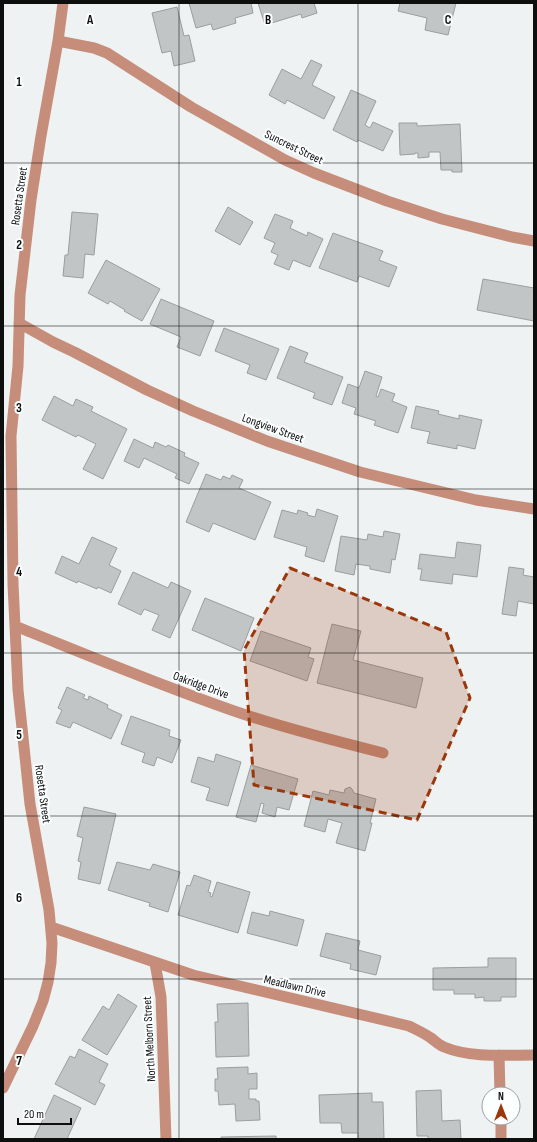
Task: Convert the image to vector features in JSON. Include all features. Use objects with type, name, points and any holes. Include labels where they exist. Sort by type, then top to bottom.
[{"type":"street","name":"Rosetta Street","points":[[3,1088],[33,1026],[43,1001],[51,962],[51,926],[30,804],[18,690],[15,626],[11,436],[18,366],[20,295],[31,200],[58,41],[62,3]]},
{"type":"street","name":"Suncrest Street","points":[[58,41],[94,48],[107,53],[191,107],[286,160],[314,173],[387,201],[442,219],[512,237],[534,241]]},
{"type":"street","name":"Longview Street","points":[[19,323],[147,390],[193,411],[267,441],[360,472],[476,500],[534,509]]},
{"type":"street","name":"Oakridge Drive","points":[[15,626],[155,682],[240,713],[317,737],[383,753]]},
{"type":"street","name":"Meadlawn Drive","points":[[51,926],[155,963],[194,975],[409,1026],[443,1046],[453,1049],[469,1053],[534,1055]]},
{"type":"street","name":"North Melborn Street","points":[[155,963],[161,997],[166,1139]]},
{"type":"street","points":[[499,1055],[500,1086]]},
{"type":"street","points":[[501,1126],[501,1139]]},
{"type":"highlighted area","points":[[290,568],[446,632],[470,698],[417,820],[254,785],[244,650]]},
{"type":"building","points":[[189,3],[251,3],[253,13],[235,18],[236,23],[213,30],[211,24],[196,28]]},
{"type":"building","points":[[258,3],[314,3],[317,13],[302,18],[301,14],[265,25]]},
{"type":"building","points":[[400,3],[456,3],[448,35],[425,30],[427,18],[398,11]]},
{"type":"building","points":[[177,7],[184,36],[189,35],[195,61],[174,66],[171,51],[162,53],[152,13]]},
{"type":"building","points":[[311,60],[322,65],[312,85],[335,97],[324,119],[287,100],[285,104],[269,95],[282,69],[301,79]]},
{"type":"building","points":[[351,90],[376,101],[365,125],[370,128],[373,122],[393,131],[383,151],[358,140],[357,142],[333,130]]},
{"type":"building","points":[[399,123],[417,123],[417,126],[460,124],[462,172],[441,170],[440,152],[429,152],[429,157],[418,158],[418,153],[400,155]]},
{"type":"building","points":[[228,207],[253,222],[240,245],[215,231]]},
{"type":"building","points":[[72,212],[98,214],[94,255],[85,254],[83,278],[63,276],[65,255],[68,255]]},
{"type":"building","points":[[275,214],[293,221],[290,228],[307,236],[308,232],[323,239],[310,267],[293,260],[289,270],[274,264],[278,255],[271,252],[275,243],[264,238]]},
{"type":"building","points":[[333,233],[383,251],[379,260],[397,267],[389,287],[359,276],[357,282],[319,268]]},
{"type":"building","points":[[106,260],[160,289],[142,321],[110,301],[108,304],[88,293]]},
{"type":"building","points":[[483,279],[534,288],[534,321],[477,310]]},
{"type":"building","points":[[161,299],[214,321],[200,356],[177,347],[181,337],[150,324]]},
{"type":"building","points":[[224,328],[279,349],[266,380],[247,373],[250,365],[215,351]]},
{"type":"building","points":[[290,346],[308,353],[304,362],[343,377],[332,405],[313,398],[315,393],[277,378]]},
{"type":"building","points":[[365,371],[382,377],[376,396],[378,397],[381,389],[395,394],[392,401],[407,407],[398,433],[374,425],[376,421],[354,414],[356,408],[342,403],[348,384],[359,388]]},
{"type":"building","points":[[54,396],[73,406],[76,399],[93,407],[91,411],[127,429],[103,479],[83,469],[96,444],[78,435],[76,437],[42,420]]},
{"type":"building","points":[[416,406],[439,411],[438,414],[459,419],[459,415],[482,420],[475,449],[457,445],[457,449],[427,443],[430,432],[411,428]]},
{"type":"building","points":[[134,439],[153,448],[155,442],[166,447],[168,445],[185,453],[184,456],[199,463],[189,484],[175,478],[177,474],[144,458],[139,468],[124,461]]},
{"type":"building","points":[[206,474],[221,480],[223,476],[230,479],[232,475],[243,480],[239,488],[271,502],[255,540],[213,523],[209,532],[186,522]]},
{"type":"building","points":[[317,509],[338,516],[324,562],[305,556],[307,547],[274,537],[282,510],[297,514],[298,510],[315,517]]},
{"type":"building","points":[[384,531],[400,534],[395,560],[392,559],[390,573],[370,569],[370,566],[356,564],[354,575],[335,571],[341,536],[367,540],[368,534],[383,537]]},
{"type":"building","points":[[92,537],[117,548],[109,565],[121,571],[111,593],[78,581],[77,583],[55,573],[62,556],[79,564]]},
{"type":"building","points":[[457,542],[481,545],[477,577],[453,574],[452,584],[420,580],[422,569],[418,569],[420,554],[455,558]]},
{"type":"building","points":[[509,567],[524,569],[523,575],[534,577],[534,604],[518,601],[516,616],[502,614]]},
{"type":"building","points":[[133,572],[168,588],[171,582],[191,591],[170,638],[152,630],[159,615],[144,609],[141,615],[118,604]]},
{"type":"building","points":[[205,598],[254,618],[241,651],[192,630]]},
{"type":"building","points":[[332,624],[361,631],[353,660],[423,678],[416,708],[317,683]]},
{"type":"building","points":[[261,631],[311,648],[308,657],[314,659],[307,681],[250,661]]},
{"type":"building","points":[[67,687],[85,695],[83,698],[88,700],[89,696],[108,705],[107,708],[122,715],[111,739],[73,722],[70,728],[56,723],[62,710],[58,708]]},
{"type":"building","points":[[131,716],[170,730],[169,736],[181,740],[172,763],[157,757],[154,766],[142,762],[145,753],[121,744]]},
{"type":"building","points":[[216,754],[241,762],[228,806],[206,800],[210,788],[191,782],[198,757],[214,762]]},
{"type":"building","points":[[251,765],[298,779],[289,810],[277,807],[275,817],[262,813],[264,804],[261,803],[256,822],[236,817]]},
{"type":"building","points":[[350,787],[354,793],[376,799],[365,851],[336,843],[342,823],[328,819],[325,832],[304,826],[313,791],[329,795],[330,790],[344,793],[345,789]]},
{"type":"building","points":[[84,807],[116,814],[100,884],[78,879],[81,862],[78,861],[83,838],[77,836]]},
{"type":"building","points":[[117,862],[150,870],[153,864],[180,872],[168,912],[149,906],[150,903],[108,890]]},
{"type":"building","points":[[194,875],[211,881],[208,892],[211,893],[210,896],[212,897],[217,882],[250,892],[238,933],[178,915],[187,885],[190,886]]},
{"type":"building","points":[[270,911],[304,920],[297,946],[247,933],[252,912],[269,916]]},
{"type":"building","points":[[326,933],[360,941],[358,950],[381,956],[376,975],[350,969],[351,964],[320,956]]},
{"type":"building","points":[[488,958],[516,958],[516,997],[501,997],[501,1001],[484,1001],[484,997],[475,998],[475,994],[454,994],[454,990],[433,990],[433,968],[488,967]]},
{"type":"building","points":[[118,994],[137,1006],[107,1055],[82,1040],[103,1006],[109,1010]]},
{"type":"building","points":[[248,1003],[249,1056],[216,1057],[215,1022],[218,1022],[217,1004]]},
{"type":"building","points":[[79,1049],[108,1064],[99,1082],[105,1085],[95,1105],[55,1084],[70,1056],[75,1058]]},
{"type":"building","points":[[248,1067],[248,1074],[257,1073],[257,1089],[249,1089],[249,1099],[256,1099],[256,1101],[259,1101],[260,1120],[236,1121],[235,1104],[219,1105],[218,1091],[215,1091],[215,1079],[218,1079],[217,1068]]},
{"type":"building","points":[[441,1090],[442,1121],[460,1120],[461,1139],[428,1139],[428,1136],[417,1136],[416,1091]]},
{"type":"building","points":[[372,1093],[372,1102],[383,1102],[384,1139],[358,1139],[358,1133],[342,1133],[341,1123],[320,1123],[319,1095]]},
{"type":"building","points":[[54,1095],[81,1108],[67,1139],[34,1139]]},
{"type":"building","points":[[276,1136],[276,1139],[221,1139],[221,1137]]}]
